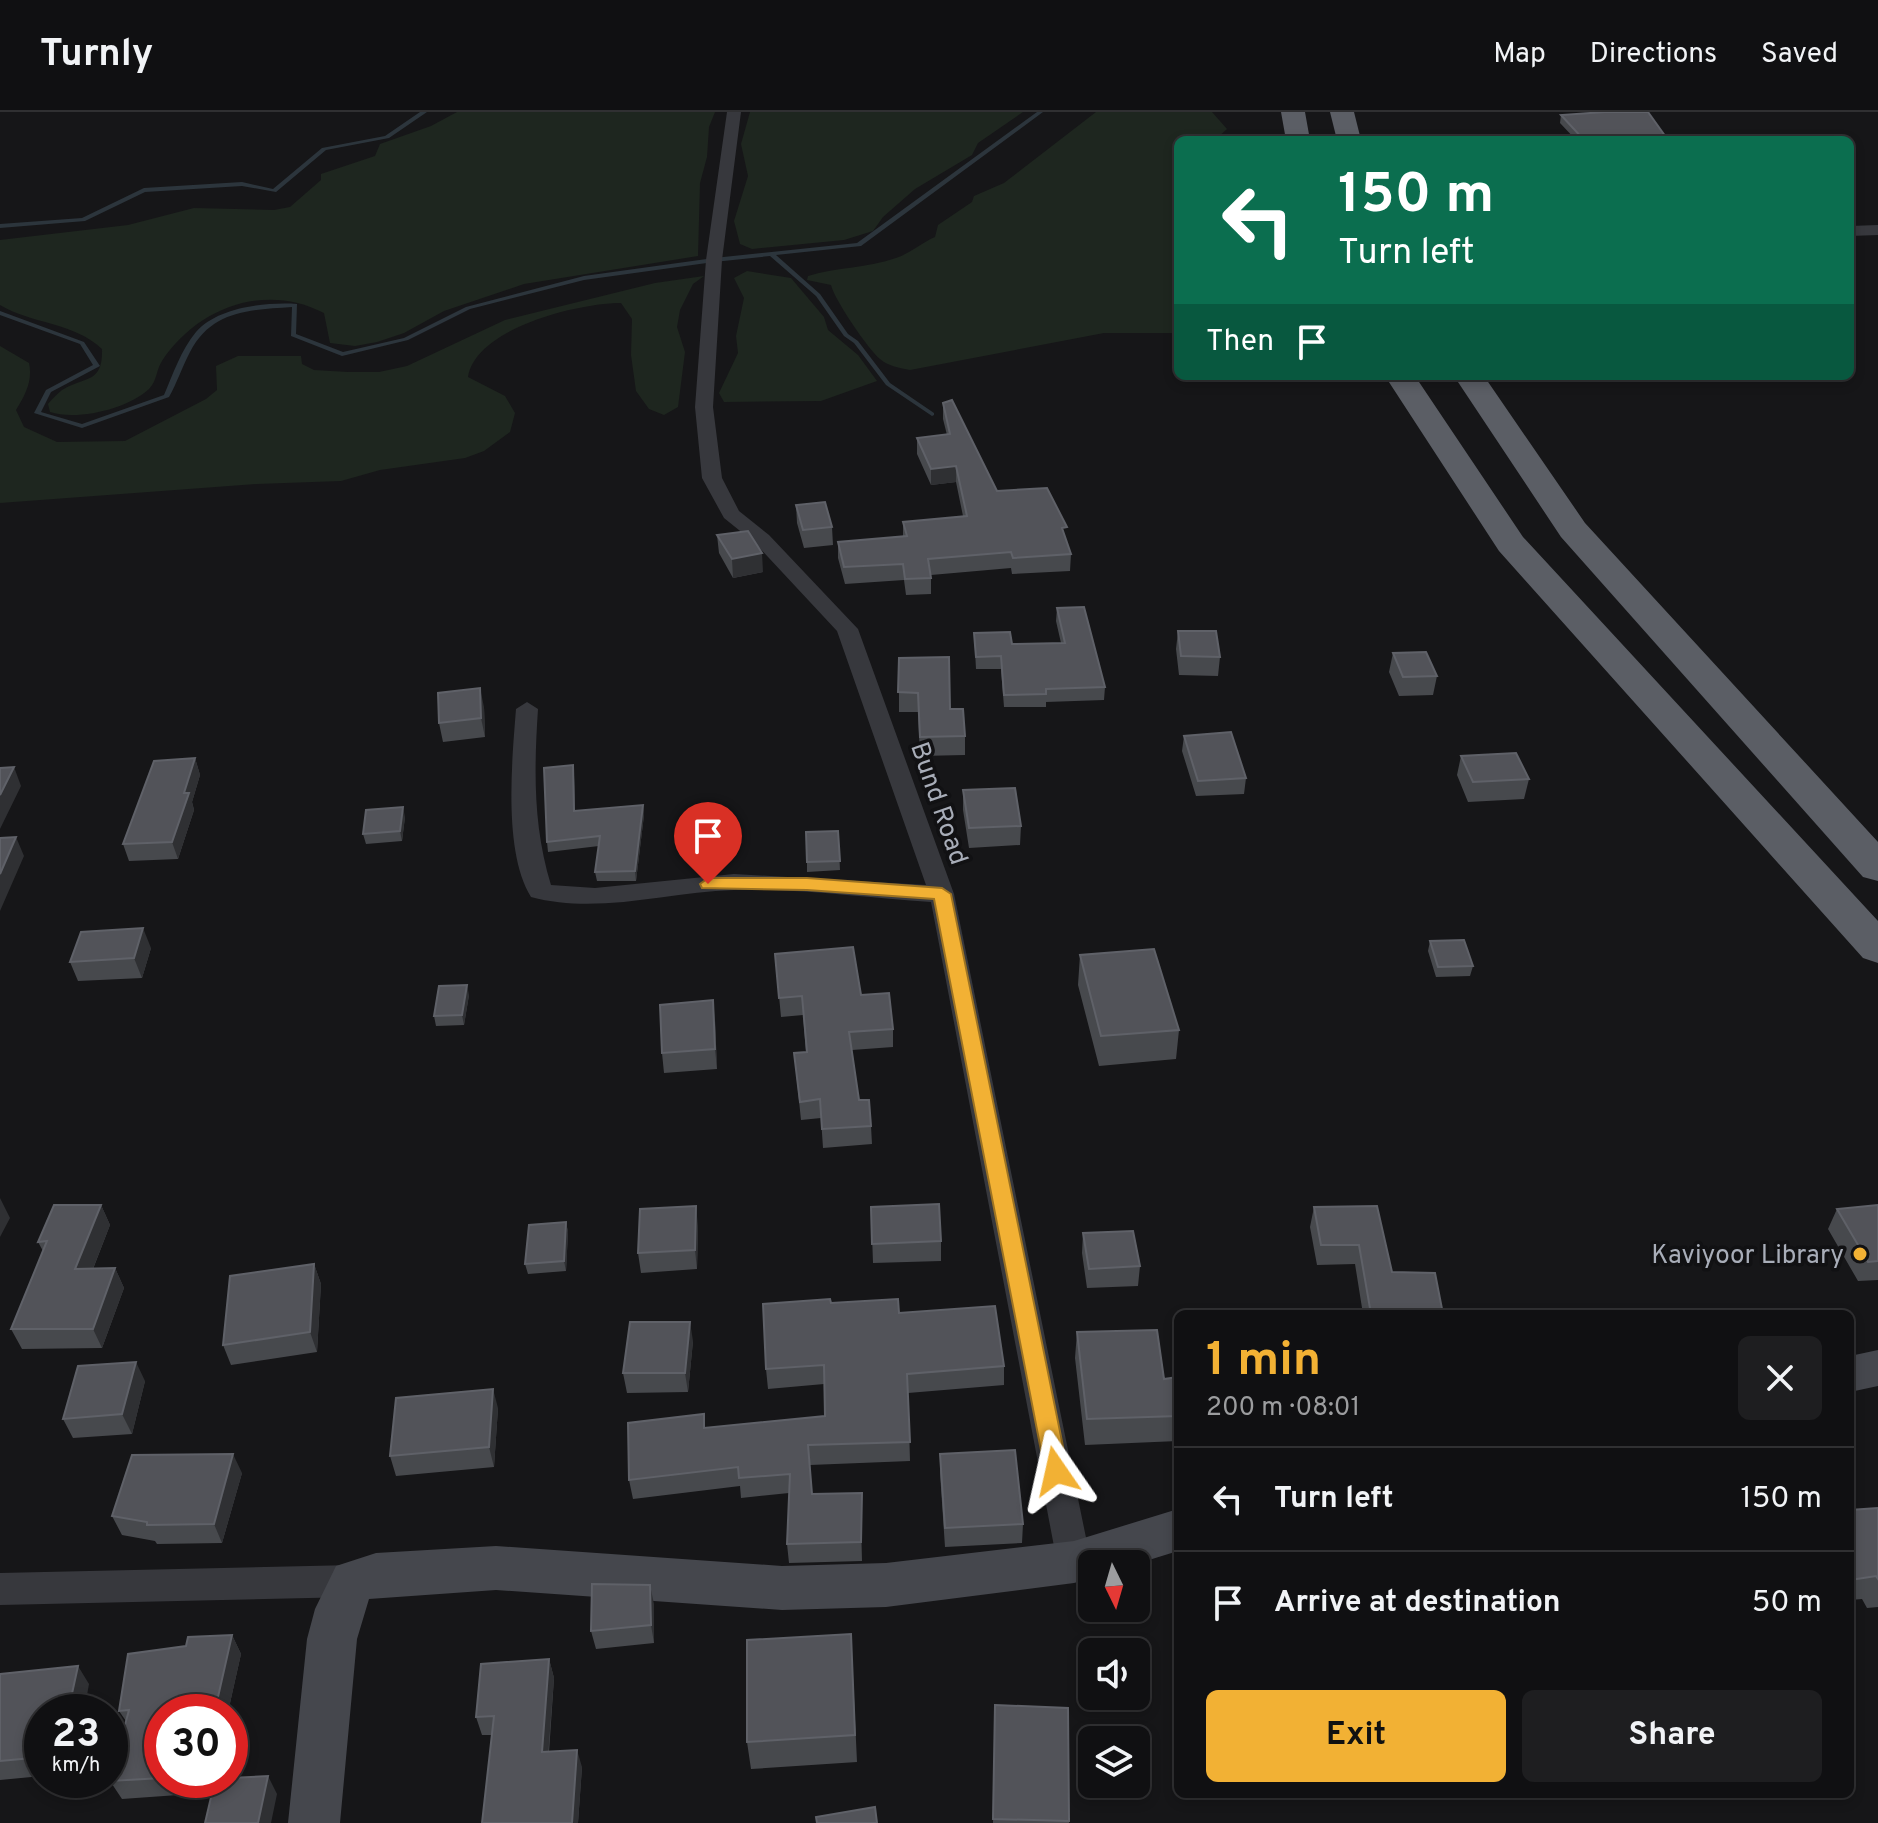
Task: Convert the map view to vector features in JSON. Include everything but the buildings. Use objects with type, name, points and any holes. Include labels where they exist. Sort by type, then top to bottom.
[{"type":"highway","points":[[1293,112],[1297,136]]},
{"type":"highway","points":[[1342,112],[1348,136]]},
{"type":"highway","points":[[1403,380],[1511,544],[1878,948]]},
{"type":"highway","points":[[1472,380],[1573,530],[1878,868]]},
{"type":"main road","points":[[1854,1373],[1878,1368]]},
{"type":"main road","points":[[314,1823],[332,1639],[339,1609],[353,1581],[376,1575],[496,1568],[782,1588],[886,1585],[1074,1562],[1174,1531]]},
{"type":"street","name":"Bund Road","points":[[734,112],[714,260],[704,407],[712,478],[731,514],[762,539],[847,629],[942,894],[1074,1562]]},
{"type":"street","points":[[1854,231],[1878,230]]},
{"type":"street","points":[[527,709],[520,799],[527,852],[540,891],[595,896],[734,882],[942,894]]},
{"type":"street","points":[[0,1589],[353,1581]]},
{"type":"shaded area","points":[[457,112],[715,112],[709,127],[707,157],[700,183],[698,256],[524,284],[444,311],[404,333],[355,346],[330,343],[324,313],[302,304],[279,300],[234,306],[213,314],[177,342],[162,361],[152,386],[140,396],[116,407],[88,414],[50,412],[48,404],[60,392],[96,374],[102,360],[102,349],[79,333],[0,305],[0,240],[128,225],[194,208],[274,210],[290,207],[321,180],[321,174],[375,156],[380,144],[431,126]]},
{"type":"shaded area","points":[[750,112],[1023,112],[978,143],[972,155],[915,189],[883,217],[873,231],[844,240],[752,249],[740,244],[734,221],[748,176],[741,144]]},
{"type":"shaded area","points":[[1096,112],[1212,112],[1227,129],[1219,136],[1174,136],[1174,333],[1104,333],[910,370],[887,363],[875,354],[845,312],[831,285],[807,280],[808,276],[819,273],[896,258],[935,237],[938,225],[972,202],[974,196],[1004,183]]},
{"type":"shaded area","points":[[747,271],[791,278],[824,317],[828,330],[858,355],[877,381],[821,401],[724,402],[719,393],[738,353],[736,336],[744,298],[734,278]]},
{"type":"shaded area","points":[[704,276],[693,284],[680,310],[677,327],[685,352],[678,407],[664,415],[649,409],[636,391],[631,355],[632,319],[621,303],[602,304],[556,313],[531,322],[489,345],[475,360],[468,377],[505,396],[515,413],[510,432],[484,451],[465,458],[380,470],[341,481],[257,484],[0,503],[0,346],[29,363],[29,382],[16,410],[24,427],[57,442],[125,441],[206,399],[217,390],[216,366],[238,356],[301,356],[302,364],[314,370],[379,372],[407,366],[505,320],[655,283]]},
{"type":"waterway","points":[[0,226],[83,220],[144,190],[242,184],[274,191],[324,149],[387,137],[424,112]]},
{"type":"waterway","points":[[771,254],[859,245],[1040,112]]},
{"type":"waterway","points":[[0,313],[82,343],[97,366],[48,391],[37,413],[82,426],[167,396],[188,349],[199,333],[211,322],[244,310],[295,305],[293,335],[342,354],[406,339],[468,308],[584,278],[771,254]]},
{"type":"waterway","points":[[771,254],[818,295],[846,335],[856,342],[888,384],[932,414]]},
{"type":"place","name":"Kaviyoor Library","points":[[1860,1254]]},
{"type":"route","points":[[708,884],[807,884],[942,894],[1056,1471]]}]
